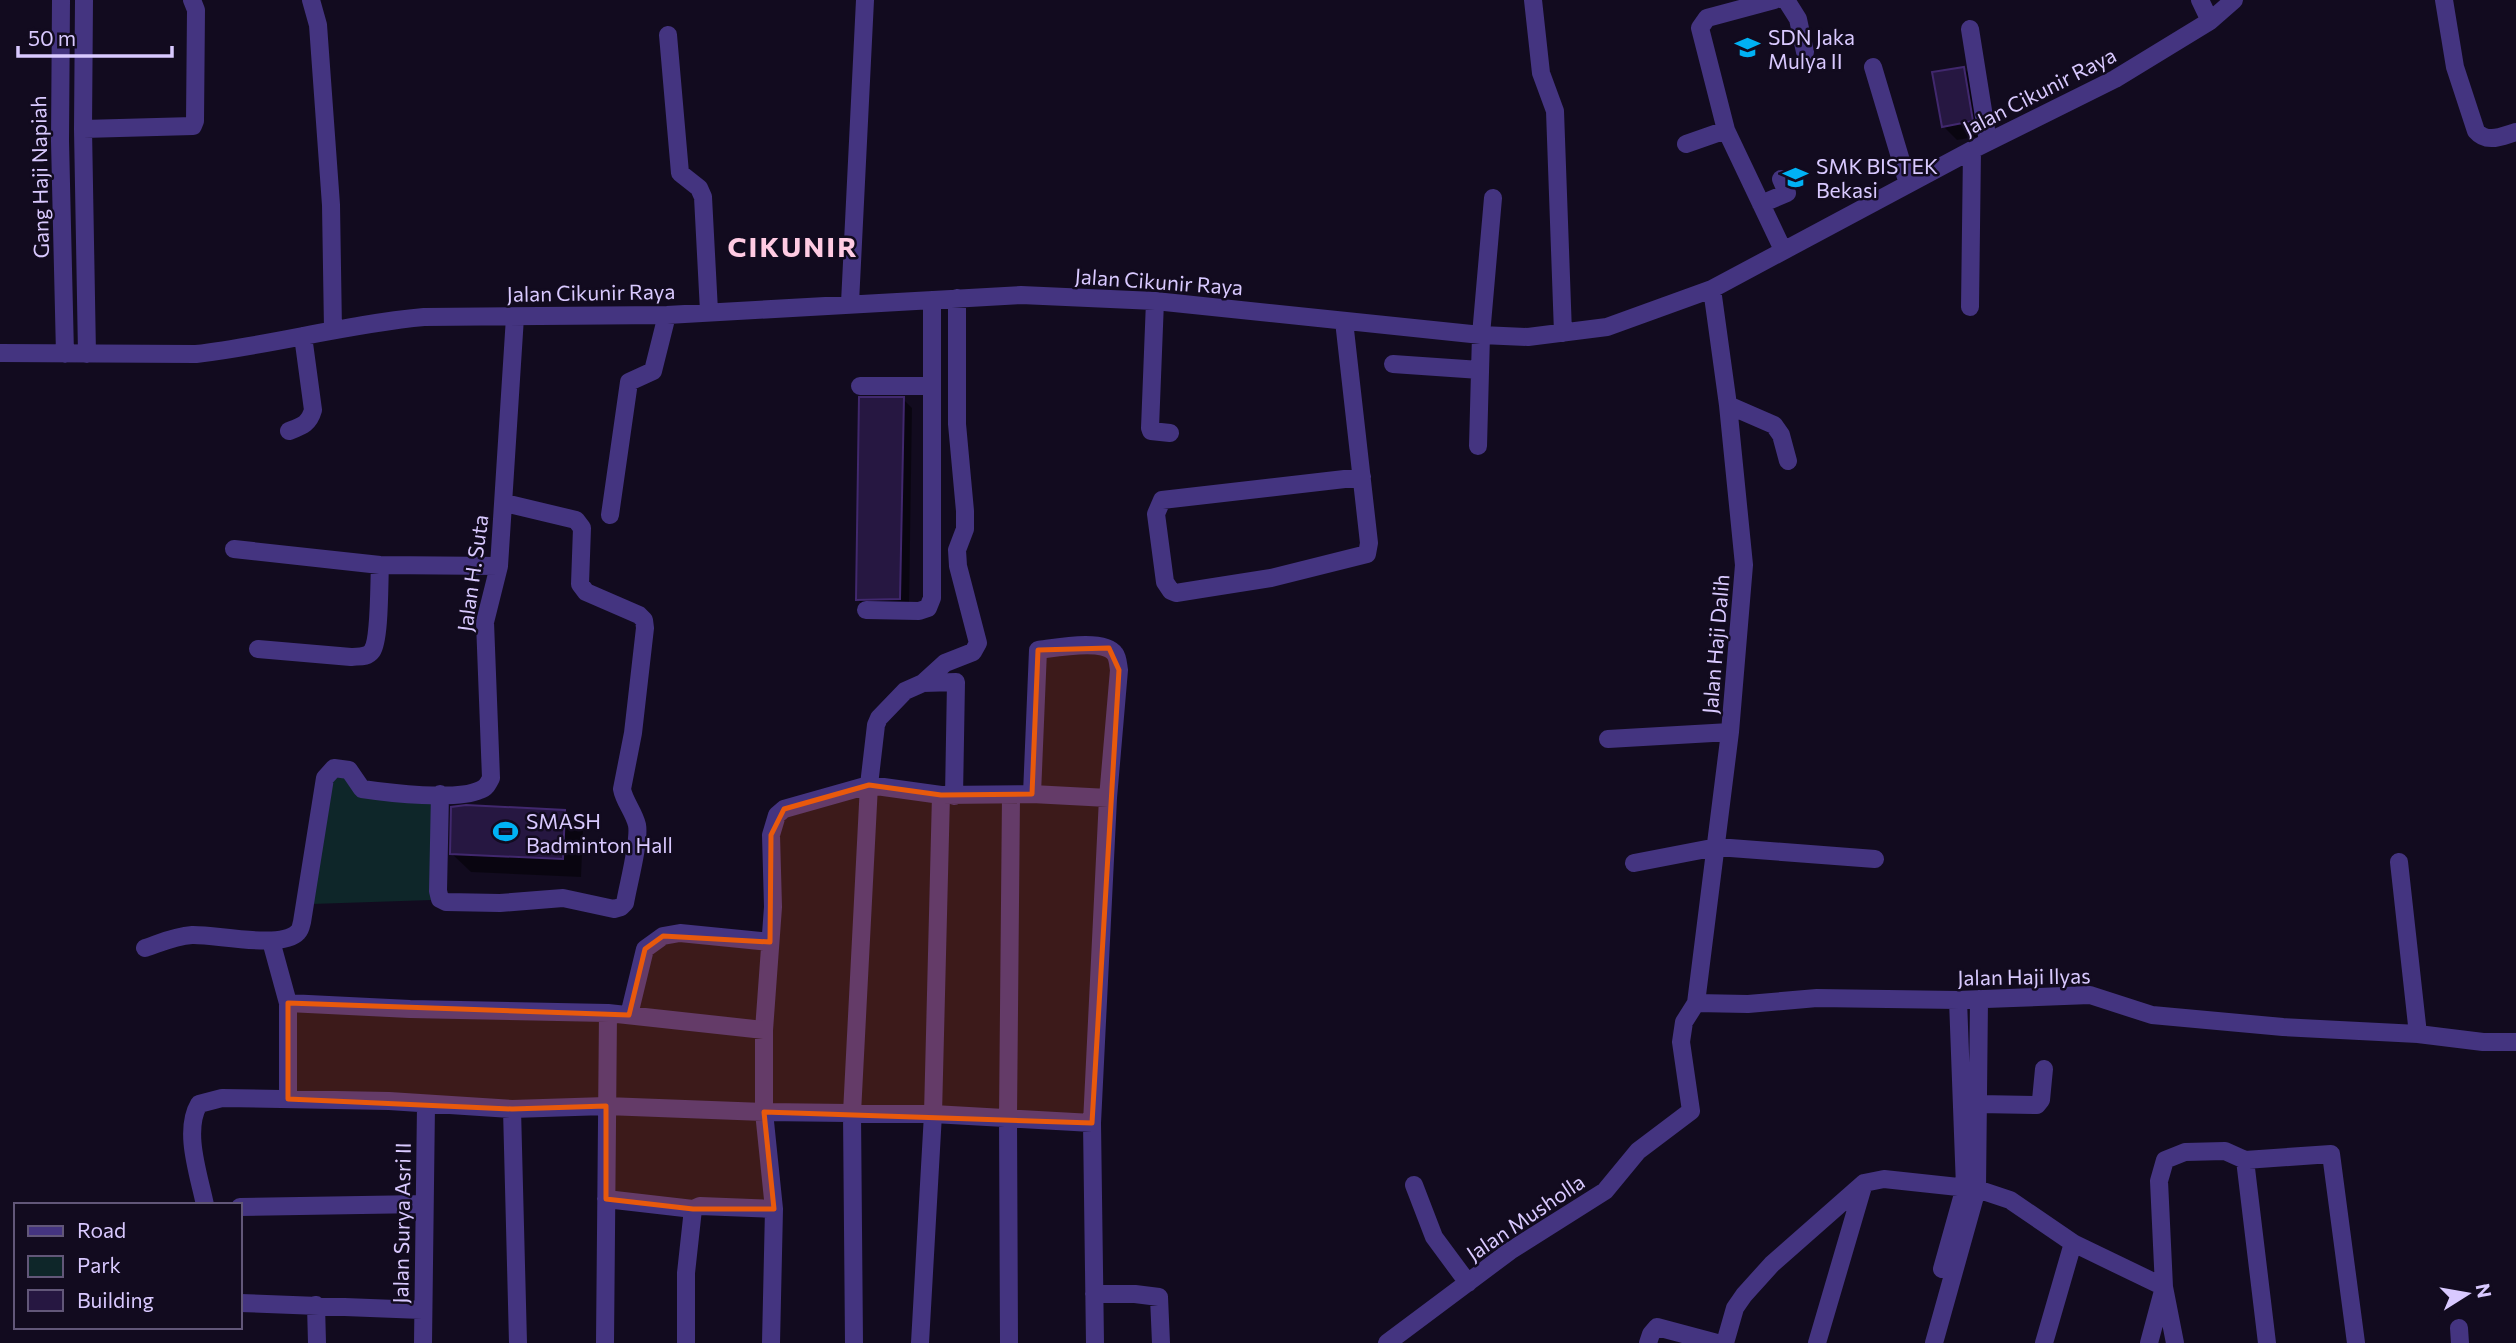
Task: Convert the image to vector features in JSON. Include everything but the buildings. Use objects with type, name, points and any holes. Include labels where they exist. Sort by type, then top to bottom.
[{"type":"street","name":"Gang Haji Napiah","points":[[61,0],[60,141],[65,354]]},
{"type":"street","points":[[84,0],[87,354]]},
{"type":"street","points":[[83,129],[193,126],[196,10],[192,0]]},
{"type":"street","points":[[311,0],[318,25],[331,205],[334,330]]},
{"type":"street","points":[[850,303],[865,0]]},
{"type":"street","points":[[1534,0],[1541,73],[1555,111],[1563,333]]},
{"type":"street","points":[[1774,0],[1707,18],[1700,28],[1726,130],[1783,250]]},
{"type":"street","points":[[1786,0],[1798,19],[1805,52]]},
{"type":"street","points":[[2200,0],[2210,21]]},
{"type":"street","name":"Jalan Cikunir Raya","points":[[0,353],[196,354],[424,317],[667,315],[1021,295],[1155,301],[1481,335],[1528,337],[1607,327],[1712,289],[1980,146],[2115,79],[2210,21],[2234,0]]},
{"type":"street","points":[[2444,0],[2455,67],[2476,131],[2481,138],[2488,139],[2516,132]]},
{"type":"street","points":[[1970,29],[1980,146],[1970,307]]},
{"type":"street","points":[[667,35],[680,173],[699,188],[703,197],[709,311]]},
{"type":"street","points":[[1872,67],[1909,184]]},
{"type":"street","points":[[1686,144],[1726,130]]},
{"type":"street","points":[[1761,204],[1787,193],[1780,179]]},
{"type":"street","points":[[1478,446],[1481,335],[1493,198]]},
{"type":"street","name":"Jalan Haji Dalih","points":[[1696,1003],[1730,732],[1744,565],[1728,405],[1712,289]]},
{"type":"street","points":[[854,1343],[852,1113],[869,785],[879,718],[905,691],[923,683],[945,663],[973,652],[978,643],[957,558],[965,529],[965,512],[957,424],[957,298]]},
{"type":"street","points":[[866,610],[919,611],[928,608],[932,598],[932,300]]},
{"type":"street","points":[[1155,301],[1150,428],[1152,431],[1170,433]]},
{"type":"street","points":[[610,514],[629,382],[653,371],[667,315]]},
{"type":"street","name":"Jalan H. Suta","points":[[271,941],[286,939],[298,932],[302,922],[328,771],[334,768],[349,769],[362,789],[386,793],[464,795],[484,789],[491,778],[485,622],[499,566],[515,317]]},
{"type":"street","points":[[1344,321],[1370,543],[1370,549],[1364,556],[1271,578],[1176,593],[1165,583],[1156,513],[1162,500],[1362,477]]},
{"type":"street","points":[[289,431],[304,425],[313,410],[303,335]]},
{"type":"street","points":[[1392,364],[1480,370]]},
{"type":"street","points":[[860,386],[930,386]]},
{"type":"street","points":[[1728,405],[1774,425],[1781,435],[1788,461]]},
{"type":"street","points":[[440,794],[440,899],[446,902],[500,903],[563,898],[614,909],[625,903],[637,830],[631,806],[622,794],[622,789],[633,733],[644,620],[639,615],[586,592],[580,584],[582,528],[576,520],[505,503]]},
{"type":"street","points":[[234,550],[380,565],[499,566]]},
{"type":"street","points":[[258,649],[351,657],[365,656],[372,652],[376,639],[380,565]]},
{"type":"street","points":[[1032,794],[1038,650],[1096,645],[1109,648],[1116,655],[1119,670],[1108,798],[1092,1122],[1095,1343]]},
{"type":"street","points":[[920,1343],[947,795],[956,682],[923,683]]},
{"type":"street","points":[[1608,739],[1730,732]]},
{"type":"street","points":[[771,1343],[774,1209],[764,1112],[764,1030],[773,897],[771,835],[777,815],[784,809],[869,785],[947,795],[1032,794],[1108,798]]},
{"type":"street","points":[[1009,1343],[1011,795]]},
{"type":"street","points":[[1634,863],[1717,847],[1875,859]]},
{"type":"street","points":[[2399,862],[2418,1034]]},
{"type":"street","points":[[629,1015],[645,949],[663,936],[680,933],[770,942]]},
{"type":"street","points":[[145,948],[176,937],[194,935],[271,941],[288,1003],[288,1099]]},
{"type":"street","name":"Jalan Haji Ilyas","points":[[1696,1003],[1748,1004],[1817,998],[1958,1000],[2090,995],[2152,1015],[2283,1027],[2418,1034],[2483,1042],[2516,1042]]},
{"type":"street","points":[[1934,1343],[1971,1188],[1979,1104],[1979,999]]},
{"type":"street","points":[[1922,1343],[1971,1188],[1958,1000]]},
{"type":"street","points":[[288,1003],[410,1009],[608,1013],[764,1030]]},
{"type":"street","name":"Jalan Musholla","points":[[1387,1343],[1510,1251],[1605,1191],[1638,1151],[1690,1111],[1681,1042],[1684,1022],[1696,1003]]},
{"type":"street","points":[[605,1343],[608,1013]]},
{"type":"street","points":[[1979,1104],[2037,1105],[2041,1100],[2044,1069]]},
{"type":"street","points":[[205,1203],[191,1130],[193,1115],[199,1104],[222,1098],[389,1101],[512,1109],[606,1106],[764,1112],[933,1114],[1092,1122]]},
{"type":"street","name":"Jalan Surya Asri II","points":[[423,1343],[426,1105]]},
{"type":"street","points":[[512,1109],[517,1343]]},
{"type":"street","points":[[2175,1343],[2164,1287],[2159,1181],[2165,1160],[2185,1152],[2225,1151],[2245,1160],[2331,1154],[2356,1343]]},
{"type":"street","points":[[2245,1160],[2267,1343]]},
{"type":"street","points":[[1725,1343],[1735,1308],[1772,1264],[1864,1183],[1884,1179],[1971,1188],[2010,1200],[2073,1243],[2164,1287]]},
{"type":"street","points":[[1817,1343],[1864,1183]]},
{"type":"street","points":[[1414,1185],[1434,1237],[1468,1283]]},
{"type":"street","points":[[606,1199],[693,1209],[700,1206],[774,1209]]},
{"type":"street","points":[[242,1208],[423,1204]]},
{"type":"street","points":[[686,1343],[686,1273],[693,1209]]},
{"type":"street","points":[[2044,1343],[2073,1243]]},
{"type":"street","points":[[2149,1343],[2164,1287]]},
{"type":"street","points":[[1094,1294],[1159,1297],[1161,1343]]},
{"type":"street","points":[[242,1303],[422,1310]]},
{"type":"street","points":[[316,1305],[317,1343]]},
{"type":"street","points":[[1648,1343],[1657,1327],[1717,1343]]},
{"type":"highlighted area","points":[[1109,648],[1119,670],[1092,1123],[764,1112],[774,1209],[693,1209],[606,1199],[606,1106],[512,1109],[288,1099],[288,1003],[629,1015],[645,949],[663,936],[770,942],[771,835],[784,809],[869,785],[941,795],[1032,794],[1038,650]]},
{"type":"green space","points":[[348,777],[434,802],[432,900],[312,904],[331,778]]},
{"type":"place","name":"SDN Jaka Mulya II","points":[[1748,48]]},
{"type":"place","name":"SMK BISTEK Bekasi","points":[[1796,177]]},
{"type":"place","name":"SMASH Badminton Hall","points":[[506,832]]},
{"type":"district","name":"CIKUNIR","points":[[793,246]]}]
